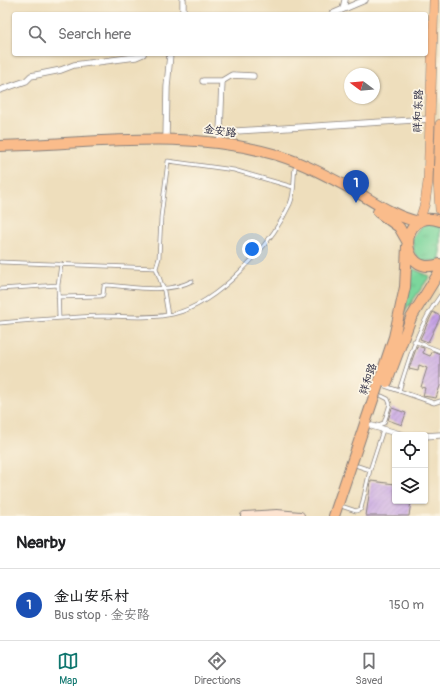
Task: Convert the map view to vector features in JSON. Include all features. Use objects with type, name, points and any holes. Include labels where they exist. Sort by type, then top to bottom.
[{"type":"highway","name":"金安路","points":[[0,146],[220,137],[304,165],[329,176],[390,212],[419,222]]},
{"type":"highway","name":"金安路","points":[[0,152],[153,145],[192,146],[245,154],[294,168],[326,182],[392,221],[402,230],[413,258],[419,263],[432,266],[440,264]]},
{"type":"highway","points":[[407,244],[411,229],[419,222],[430,219],[440,221]]},
{"type":"highway","name":"祥和路","points":[[334,516],[394,337],[405,287],[407,244]]},
{"type":"highway","name":"祥和路","points":[[342,511],[411,318],[440,270]]},
{"type":"main road","name":"祥和东路","points":[[419,222],[427,189],[434,0]]},
{"type":"main road","name":"祥和东路","points":[[440,124],[438,182],[440,210]]},
{"type":"street","points":[[183,12],[184,0]]},
{"type":"street","points":[[344,9],[345,0]]},
{"type":"street","points":[[337,12],[365,0]]},
{"type":"street","points":[[0,90],[26,81],[31,76],[61,70],[74,65],[138,56]]},
{"type":"street","points":[[166,139],[167,87],[170,56]]},
{"type":"street","points":[[203,81],[222,81],[232,75],[253,76]]},
{"type":"street","points":[[222,81],[220,137],[430,119]]},
{"type":"street","points":[[372,425],[392,432]]},
{"type":"street","points":[[428,436],[440,435]]},
{"type":"street","points":[[245,516],[277,514],[300,516]]},
{"type":"lane","points":[[168,315],[163,287],[156,268],[159,258],[161,217],[168,161],[234,170],[293,187]]},
{"type":"lane","points":[[0,322],[59,318],[168,315],[194,306],[228,283],[246,266],[277,227],[290,203],[294,168]]},
{"type":"lane","points":[[0,262],[156,268]]},
{"type":"lane","points":[[59,318],[58,285],[61,264]]},
{"type":"lane","points":[[58,297],[101,296],[103,295],[104,286],[107,285],[140,288],[163,287],[178,286],[192,281]]},
{"type":"lane","points":[[0,289],[58,285]]},
{"type":"lane","points":[[399,391],[414,341],[429,311],[440,296]]},
{"type":"lane","points":[[414,341],[440,351]]},
{"type":"lane","points":[[384,391],[399,391],[434,403],[440,401]]},
{"type":"lane","points":[[342,511],[356,511],[361,508],[370,470],[383,430]]},
{"type":"lane","points":[[358,466],[370,470]]},
{"type":"green space","points":[[428,224],[440,226],[440,261],[423,261],[414,253],[412,238],[419,228]]},
{"type":"green space","points":[[411,268],[430,276],[405,312],[410,269]]},
{"type":"building","points":[[433,312],[440,316],[440,318],[428,342],[420,339]]},
{"type":"building","points":[[417,346],[424,348],[423,353],[430,356],[433,351],[440,354],[440,386],[436,398],[423,396],[425,388],[421,387],[427,368],[419,365],[418,371],[409,369]]},
{"type":"building","points":[[392,408],[406,413],[402,425],[388,420]]},
{"type":"building","points":[[371,481],[392,484],[392,504],[411,504],[409,516],[366,516]]},
{"type":"place","name":"金山安乐村","points":[[356,203]]}]
